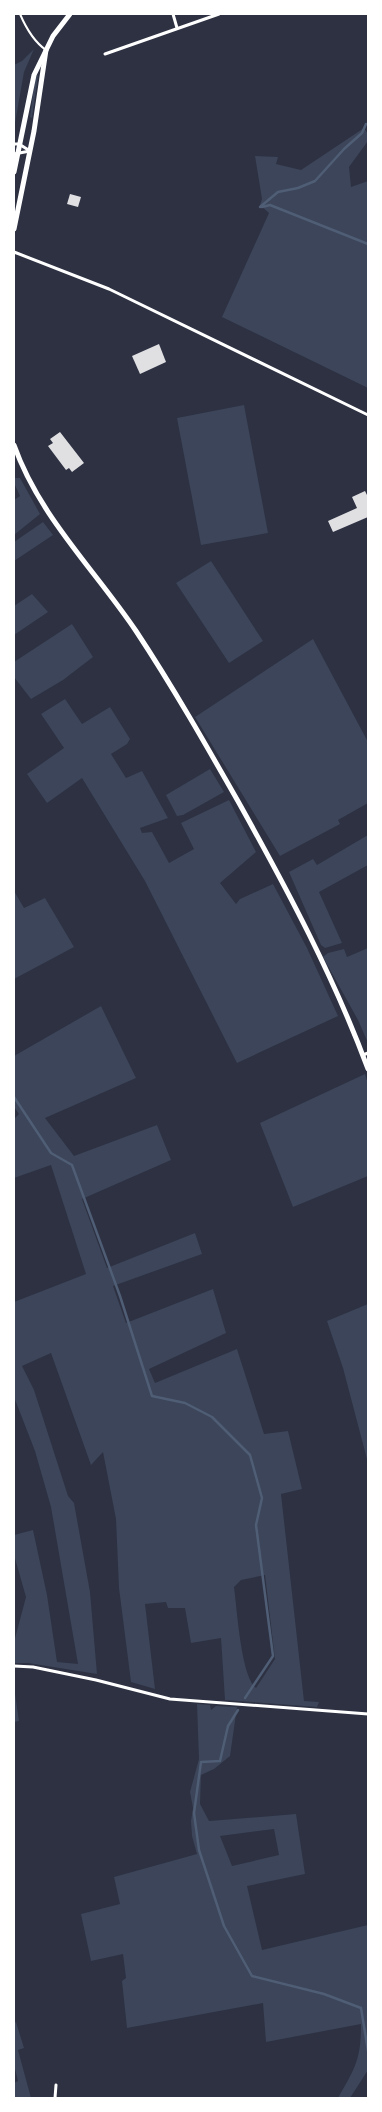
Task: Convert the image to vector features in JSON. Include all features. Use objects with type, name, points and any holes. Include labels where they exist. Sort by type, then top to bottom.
[{"type":"main road","points":[[14,172],[16,144],[23,133],[32,82],[56,31],[70,14]]},
{"type":"main road","points":[[14,229],[30,151],[46,50]]},
{"type":"main road","points":[[14,445],[20,463],[50,514],[136,632],[226,780],[280,878],[346,1011],[366,1054],[368,1069]]},
{"type":"street","points":[[173,14],[177,28]]},
{"type":"street","points":[[105,54],[220,14]]},
{"type":"street","points":[[16,144],[30,151]]},
{"type":"street","points":[[15,154],[30,151]]},
{"type":"street","points":[[14,252],[109,289],[368,415]]},
{"type":"street","points":[[14,1667],[33,1667],[170,1698],[368,1714]]},
{"type":"street","points":[[55,2098],[56,2085]]},
{"type":"lane","points":[[20,14],[26,28],[37,44],[46,50]]},
{"type":"shaded area","points":[[34,49],[24,72],[14,129],[14,65],[22,61]]},
{"type":"shaded area","points":[[37,74],[38,76],[32,118],[30,117]]},
{"type":"shaded area","points":[[364,128],[368,134],[368,141],[349,167],[351,187],[368,181],[368,388],[222,317],[269,213],[260,205],[262,199],[255,156],[278,157],[276,164],[301,170]]},
{"type":"shaded area","points":[[244,405],[268,533],[201,545],[177,418]]},
{"type":"shaded area","points":[[14,478],[20,478],[40,514],[14,535],[14,500],[20,496],[14,483]]},
{"type":"shaded area","points":[[43,522],[53,535],[14,561],[14,542]]},
{"type":"shaded area","points":[[211,561],[263,641],[229,663],[176,583]]},
{"type":"shaded area","points":[[32,594],[48,612],[14,635],[14,606]]},
{"type":"shaded area","points":[[72,624],[93,657],[63,680],[31,699],[14,677],[14,662]]},
{"type":"shaded area","points":[[313,639],[368,742],[368,803],[338,820],[340,824],[280,856],[195,717]]},
{"type":"shaded area","points":[[65,699],[82,724],[110,707],[130,739],[127,744],[111,754],[126,778],[142,771],[168,818],[140,828],[142,833],[152,832],[169,863],[194,849],[181,823],[229,800],[256,852],[220,883],[236,904],[240,899],[273,884],[307,948],[338,1016],[237,1063],[145,881],[82,778],[47,803],[27,774],[64,748],[41,714]]},
{"type":"shaded area","points":[[210,769],[224,792],[183,815],[177,816],[166,795]]},
{"type":"shaded area","points":[[368,835],[368,865],[319,892],[342,943],[325,948],[321,945],[289,872],[313,859],[317,865]]},
{"type":"shaded area","points":[[14,891],[24,908],[45,898],[74,947],[14,979]]},
{"type":"shaded area","points":[[368,948],[368,1043],[358,1020],[323,957],[328,953],[344,949],[347,957]]},
{"type":"shaded area","points":[[101,1006],[136,1078],[45,1118],[74,1156],[157,1125],[171,1160],[82,1199],[107,1268],[195,1233],[202,1254],[113,1286],[126,1323],[213,1289],[226,1333],[149,1369],[155,1383],[237,1349],[264,1434],[288,1431],[302,1489],[281,1494],[304,1701],[319,1702],[317,1707],[225,1700],[221,1638],[191,1643],[185,1608],[168,1608],[166,1602],[145,1604],[155,1689],[131,1682],[119,1588],[116,1519],[103,1452],[91,1465],[51,1353],[22,1366],[34,1390],[68,1496],[74,1503],[90,1592],[97,1674],[28,1663],[14,1663],[14,1642],[26,1597],[14,1555],[14,1535],[33,1530],[47,1595],[57,1662],[78,1664],[51,1507],[35,1451],[14,1397],[14,1302],[86,1274],[51,1165],[14,1178],[14,1119],[19,1114],[14,1107],[14,1056]],"holes":[[[265,1575],[275,1659],[256,1688],[247,1670],[240,1641],[234,1587],[241,1580]]]},
{"type":"shaded area","points":[[365,1074],[368,1084],[368,1176],[293,1207],[260,1123]]},
{"type":"shaded area","points":[[368,1304],[368,1463],[343,1368],[327,1321]]},
{"type":"shaded area","points":[[14,1687],[19,1721],[14,1722]]},
{"type":"shaded area","points":[[197,1704],[210,1705],[211,1710],[216,1706],[237,1707],[230,1756],[214,1769],[201,1775],[200,1804],[209,1821],[296,1814],[305,1874],[247,1886],[262,1950],[368,1925],[368,2070],[350,2098],[338,2098],[356,2063],[360,2047],[361,2024],[266,2042],[263,2003],[127,2028],[122,1981],[126,1978],[123,1954],[91,1961],[81,1914],[120,1904],[114,1877],[197,1854],[192,1836],[191,1821],[193,1808],[190,1792],[199,1759]],"holes":[[[274,1829],[279,1855],[232,1866],[220,1836]]]},
{"type":"shaded area","points":[[16,2022],[24,2048],[18,2050],[31,2098],[14,2098],[14,2083],[18,2081],[14,2065],[14,2023]]},
{"type":"building","points":[[70,194],[81,197],[78,207],[67,204]]},
{"type":"building","points":[[159,344],[166,362],[140,374],[132,356]]},
{"type":"building","points":[[60,432],[84,463],[72,472],[69,468],[66,470],[48,446],[53,443],[50,439]]},
{"type":"building","points":[[365,491],[368,497],[368,517],[333,532],[328,521],[357,508],[352,497]]},
{"type":"waterway","points":[[260,207],[278,192],[298,188],[315,181],[344,149],[362,133],[366,124]]},
{"type":"waterway","points":[[262,207],[270,205],[368,244]]},
{"type":"waterway","points":[[14,1097],[51,1153],[72,1165],[120,1296],[152,1396],[185,1403],[212,1417],[250,1455],[262,1498],[256,1525],[273,1656],[245,1698]]},
{"type":"waterway","points":[[238,1710],[228,1726],[220,1761],[201,1762],[194,1813],[199,1850],[224,1926],[252,1976],[324,1994],[361,2008],[368,2051]]}]
